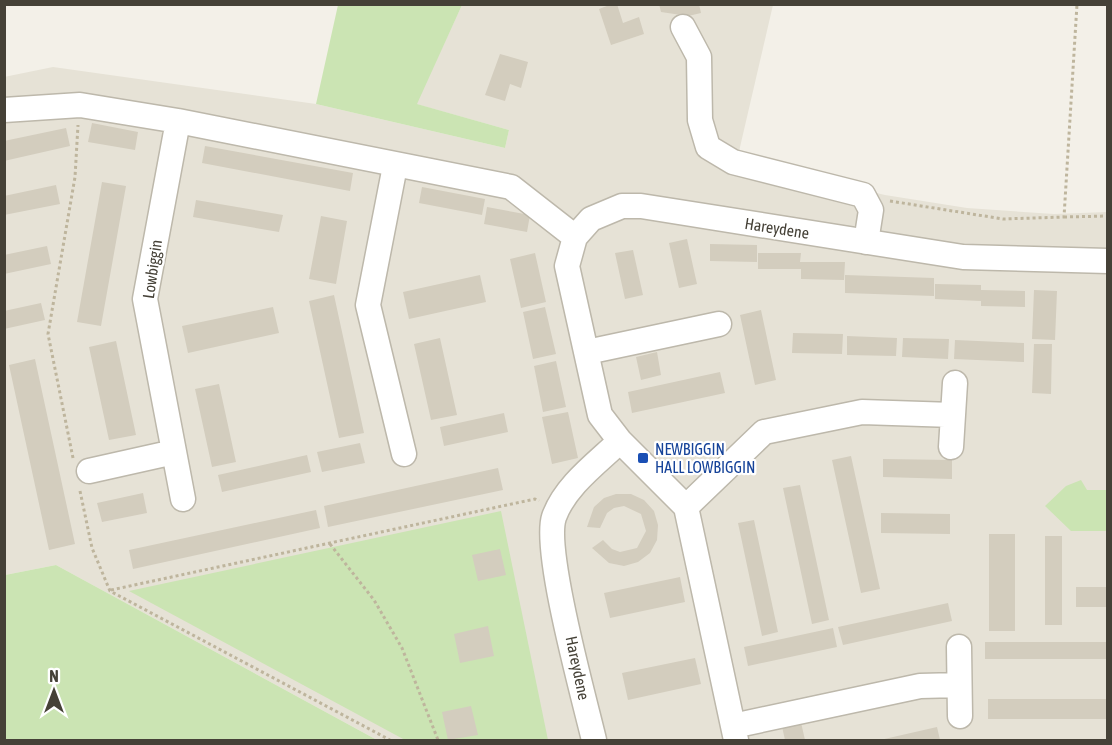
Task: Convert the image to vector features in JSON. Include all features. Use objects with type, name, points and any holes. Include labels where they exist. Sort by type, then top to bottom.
[{"type":"street","points":[[683,27],[699,57],[700,120],[708,147],[733,162],[863,195],[871,210],[866,242]]},
{"type":"street","points":[[4,110],[80,105],[178,121],[395,166],[511,187],[575,237],[567,266],[600,415],[620,441],[686,507],[735,733],[920,686],[959,685]]},
{"type":"street","name":"Lowbiggin","points":[[178,121],[145,299],[183,499]]},
{"type":"street","points":[[395,166],[368,304],[404,454]]},
{"type":"street","name":"Hareydene","points":[[575,237],[591,219],[599,215],[622,206],[641,206],[963,257],[1107,261]]},
{"type":"street","points":[[587,352],[719,324]]},
{"type":"street","points":[[951,447],[955,383]]},
{"type":"street","points":[[686,507],[764,432],[862,412],[953,415]]},
{"type":"street","name":"Hareydene","points":[[594,741],[552,552],[554,518],[567,493],[620,441]]},
{"type":"street","points":[[89,471],[174,452]]},
{"type":"street","points":[[958,647],[960,716]]},
{"type":"path","points":[[1064,217],[1077,4]]},
{"type":"path","points":[[863,195],[922,208],[1003,219],[1107,216]]},
{"type":"path","points":[[110,591],[536,500],[558,510]]},
{"type":"path","points":[[330,544],[374,600],[402,648],[438,741]]},
{"type":"shaded area","points":[[462,5],[773,5],[737,160],[885,195],[967,208],[1054,214],[1107,212],[1107,740],[377,740],[56,565],[5,575],[4,77],[53,67],[316,104],[505,148],[509,130],[416,104]]},
{"type":"green space","points":[[338,5],[462,5],[417,104],[509,130],[505,148],[316,104]]},
{"type":"green space","points":[[1081,480],[1087,490],[1107,490],[1107,531],[1071,531],[1045,506],[1066,486]]},
{"type":"green space","points":[[501,511],[548,740],[405,740],[129,591]]},
{"type":"green space","points":[[56,565],[377,740],[5,740],[5,575]]},
{"type":"building","points":[[617,4],[623,23],[639,17],[644,34],[611,45],[599,9]]},
{"type":"building","points":[[659,4],[699,4],[701,13],[688,16],[661,12]]},
{"type":"building","points":[[500,54],[528,62],[521,88],[510,84],[505,101],[485,95]]},
{"type":"building","points":[[92,123],[138,132],[135,150],[88,142]]},
{"type":"building","points":[[66,128],[70,146],[4,161],[4,141]]},
{"type":"building","points":[[205,146],[353,173],[350,191],[202,163]]},
{"type":"building","points":[[102,182],[126,186],[101,326],[77,322]]},
{"type":"building","points":[[56,185],[60,204],[4,215],[4,196]]},
{"type":"building","points":[[422,187],[485,199],[482,215],[419,203]]},
{"type":"building","points":[[196,200],[283,215],[279,232],[193,217]]},
{"type":"building","points":[[487,207],[530,215],[527,232],[484,224]]},
{"type":"building","points":[[321,216],[347,221],[336,284],[309,279]]},
{"type":"building","points":[[687,239],[697,284],[679,288],[669,243]]},
{"type":"building","points":[[710,244],[757,245],[757,262],[710,261]]},
{"type":"building","points":[[47,246],[51,264],[4,274],[4,255]]},
{"type":"building","points":[[633,250],[643,295],[625,299],[615,253]]},
{"type":"building","points":[[535,253],[546,302],[521,308],[510,259]]},
{"type":"building","points":[[758,253],[801,253],[800,262],[845,262],[844,280],[801,279],[801,269],[758,269]]},
{"type":"building","points":[[480,275],[486,302],[409,319],[403,292]]},
{"type":"building","points":[[845,275],[934,278],[934,296],[845,293]]},
{"type":"building","points":[[935,284],[981,285],[981,290],[1025,291],[1025,307],[981,306],[981,301],[935,299]]},
{"type":"building","points":[[1034,290],[1057,291],[1055,340],[1032,339]]},
{"type":"building","points":[[334,295],[364,433],[339,438],[309,301]]},
{"type":"building","points":[[41,303],[45,320],[4,329],[4,311]]},
{"type":"building","points":[[273,307],[279,333],[188,353],[182,326]]},
{"type":"building","points":[[545,307],[556,354],[533,359],[523,312]]},
{"type":"building","points":[[761,310],[776,380],[755,385],[740,315]]},
{"type":"building","points":[[793,333],[843,334],[842,354],[792,353]]},
{"type":"building","points":[[847,336],[897,338],[896,356],[847,355]]},
{"type":"building","points":[[440,338],[457,415],[431,420],[414,344]]},
{"type":"building","points":[[903,338],[949,339],[948,359],[902,357]]},
{"type":"building","points":[[955,340],[1024,343],[1024,362],[954,359]]},
{"type":"building","points":[[116,341],[136,435],[109,440],[89,347]]},
{"type":"building","points":[[1034,344],[1052,344],[1051,394],[1032,393]]},
{"type":"building","points":[[657,352],[661,375],[641,380],[636,357]]},
{"type":"building","points":[[35,359],[75,544],[49,550],[9,365]]},
{"type":"building","points":[[556,361],[566,407],[543,412],[534,366]]},
{"type":"building","points":[[720,372],[725,393],[632,413],[628,392]]},
{"type":"building","points":[[219,384],[236,462],[212,467],[195,389]]},
{"type":"building","points":[[568,412],[578,458],[552,464],[542,417]]},
{"type":"building","points":[[504,413],[508,432],[444,446],[440,427]]},
{"type":"building","points":[[360,443],[365,463],[322,472],[317,452]]},
{"type":"building","points":[[307,455],[311,472],[222,492],[218,475]]},
{"type":"building","points":[[851,456],[880,589],[861,593],[832,460]]},
{"type":"building","points":[[883,459],[952,460],[952,479],[883,477]]},
{"type":"building","points":[[498,468],[503,490],[328,527],[324,506]]},
{"type":"building","points":[[800,485],[829,620],[812,624],[783,488]]},
{"type":"building","points":[[143,493],[147,513],[102,522],[97,503]]},
{"type":"building","points":[[616,494],[631,494],[644,500],[654,511],[658,525],[657,540],[650,553],[638,562],[624,566],[609,563],[592,548],[603,540],[612,549],[620,552],[637,548],[646,531],[641,514],[624,506],[614,508],[607,513],[600,528],[587,527],[594,507],[604,498]]},
{"type":"building","points":[[316,510],[320,528],[133,569],[129,550]]},
{"type":"building","points":[[881,513],[950,514],[950,534],[881,533]]},
{"type":"building","points":[[754,520],[778,632],[762,636],[738,523]]},
{"type":"building","points":[[989,534],[1015,534],[1015,631],[989,631]]},
{"type":"building","points":[[1045,536],[1062,536],[1062,625],[1045,625]]},
{"type":"building","points":[[500,549],[506,575],[478,581],[472,555]]},
{"type":"building","points":[[680,577],[685,602],[610,618],[604,593]]},
{"type":"building","points":[[1076,587],[1108,587],[1108,607],[1076,607]]},
{"type":"building","points":[[948,603],[952,621],[843,645],[838,627]]},
{"type":"building","points":[[488,626],[494,656],[460,663],[454,634]]},
{"type":"building","points":[[833,628],[837,647],[748,666],[744,647]]},
{"type":"building","points":[[985,642],[1108,642],[1108,659],[985,659]]},
{"type":"building","points":[[695,658],[701,684],[628,700],[622,673]]},
{"type":"building","points":[[988,699],[1108,699],[1108,719],[988,719]]},
{"type":"building","points":[[471,706],[478,735],[448,740],[442,712]]},
{"type":"building","points":[[800,718],[805,740],[785,740],[781,722]]},
{"type":"building","points":[[937,727],[940,740],[880,740]]},
{"type":"place","name":"NEWBIGGIN HALL LOWBIGGIN","points":[[643,458]]}]
